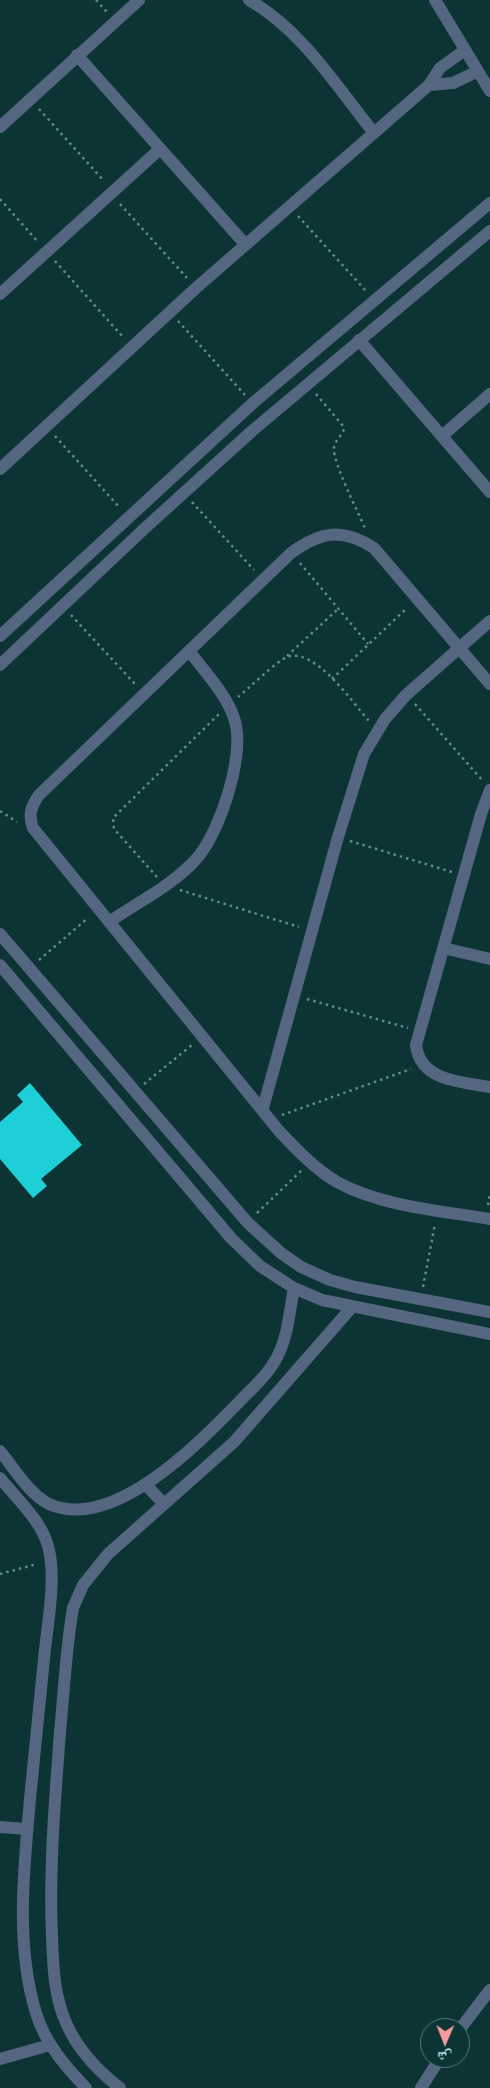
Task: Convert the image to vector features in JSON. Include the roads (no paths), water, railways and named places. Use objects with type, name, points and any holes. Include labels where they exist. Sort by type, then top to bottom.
[{"type":"street","points":[[0,127],[139,0]]},
{"type":"street","points":[[249,0],[270,13],[301,42],[374,133]]},
{"type":"street","points":[[435,0],[490,90]]},
{"type":"street","points":[[0,469],[245,244],[429,86],[440,68],[465,50]]},
{"type":"street","points":[[77,55],[245,244]]},
{"type":"street","points":[[429,86],[452,83],[478,71]]},
{"type":"street","points":[[0,294],[160,149]]},
{"type":"street","points":[[0,636],[129,515],[253,403],[490,203]]},
{"type":"street","points":[[0,665],[144,529],[307,384],[490,231]]},
{"type":"street","points":[[443,243],[456,258]]},
{"type":"street","points":[[359,340],[490,492]]},
{"type":"street","points":[[442,436],[490,394]]},
{"type":"street","points":[[129,515],[144,529]]},
{"type":"street","points":[[490,684],[374,548],[360,539],[343,534],[325,535],[309,540],[263,580],[39,795],[30,811],[33,828],[271,1119],[310,1162],[337,1182],[368,1196],[490,1219]]},
{"type":"street","points":[[16,621],[30,637]]},
{"type":"street","points":[[263,1108],[357,773],[377,730],[406,695],[490,621]]},
{"type":"street","points":[[109,922],[180,874],[198,856],[223,808],[236,764],[238,734],[229,705],[190,652]]},
{"type":"street","points":[[487,786],[443,948],[418,1031],[417,1056],[422,1065],[430,1072],[441,1077],[490,1088]]},
{"type":"street","points":[[0,934],[248,1223],[281,1253],[301,1267],[330,1280],[355,1287],[490,1312]]},
{"type":"street","points":[[443,948],[490,958]]},
{"type":"street","points":[[0,965],[232,1238],[260,1266],[294,1288],[322,1300],[490,1334]]},
{"type":"street","points":[[0,1451],[39,1497],[49,1504],[67,1508],[89,1507],[114,1502],[146,1485],[217,1425],[272,1366],[284,1340],[294,1288]]},
{"type":"street","points":[[120,2088],[101,2073],[82,2051],[67,2025],[57,1997],[53,1967],[50,1899],[52,1831],[73,1608],[83,1585],[108,1554],[234,1442],[352,1307]]},
{"type":"street","points":[[0,1478],[41,1530],[51,1560],[49,1605],[27,1829],[24,1894],[25,1968],[36,2014],[50,2045],[86,2088]]},
{"type":"street","points":[[146,1485],[164,1504]]},
{"type":"street","points":[[24,1508],[39,1497]]},
{"type":"street","points":[[49,1605],[73,1608]]},
{"type":"street","points":[[0,1827],[27,1829]]},
{"type":"street","points":[[468,2018],[490,1990]]},
{"type":"street","points":[[0,2058],[50,2045]]},
{"type":"street","points":[[421,2088],[434,2068]]}]
